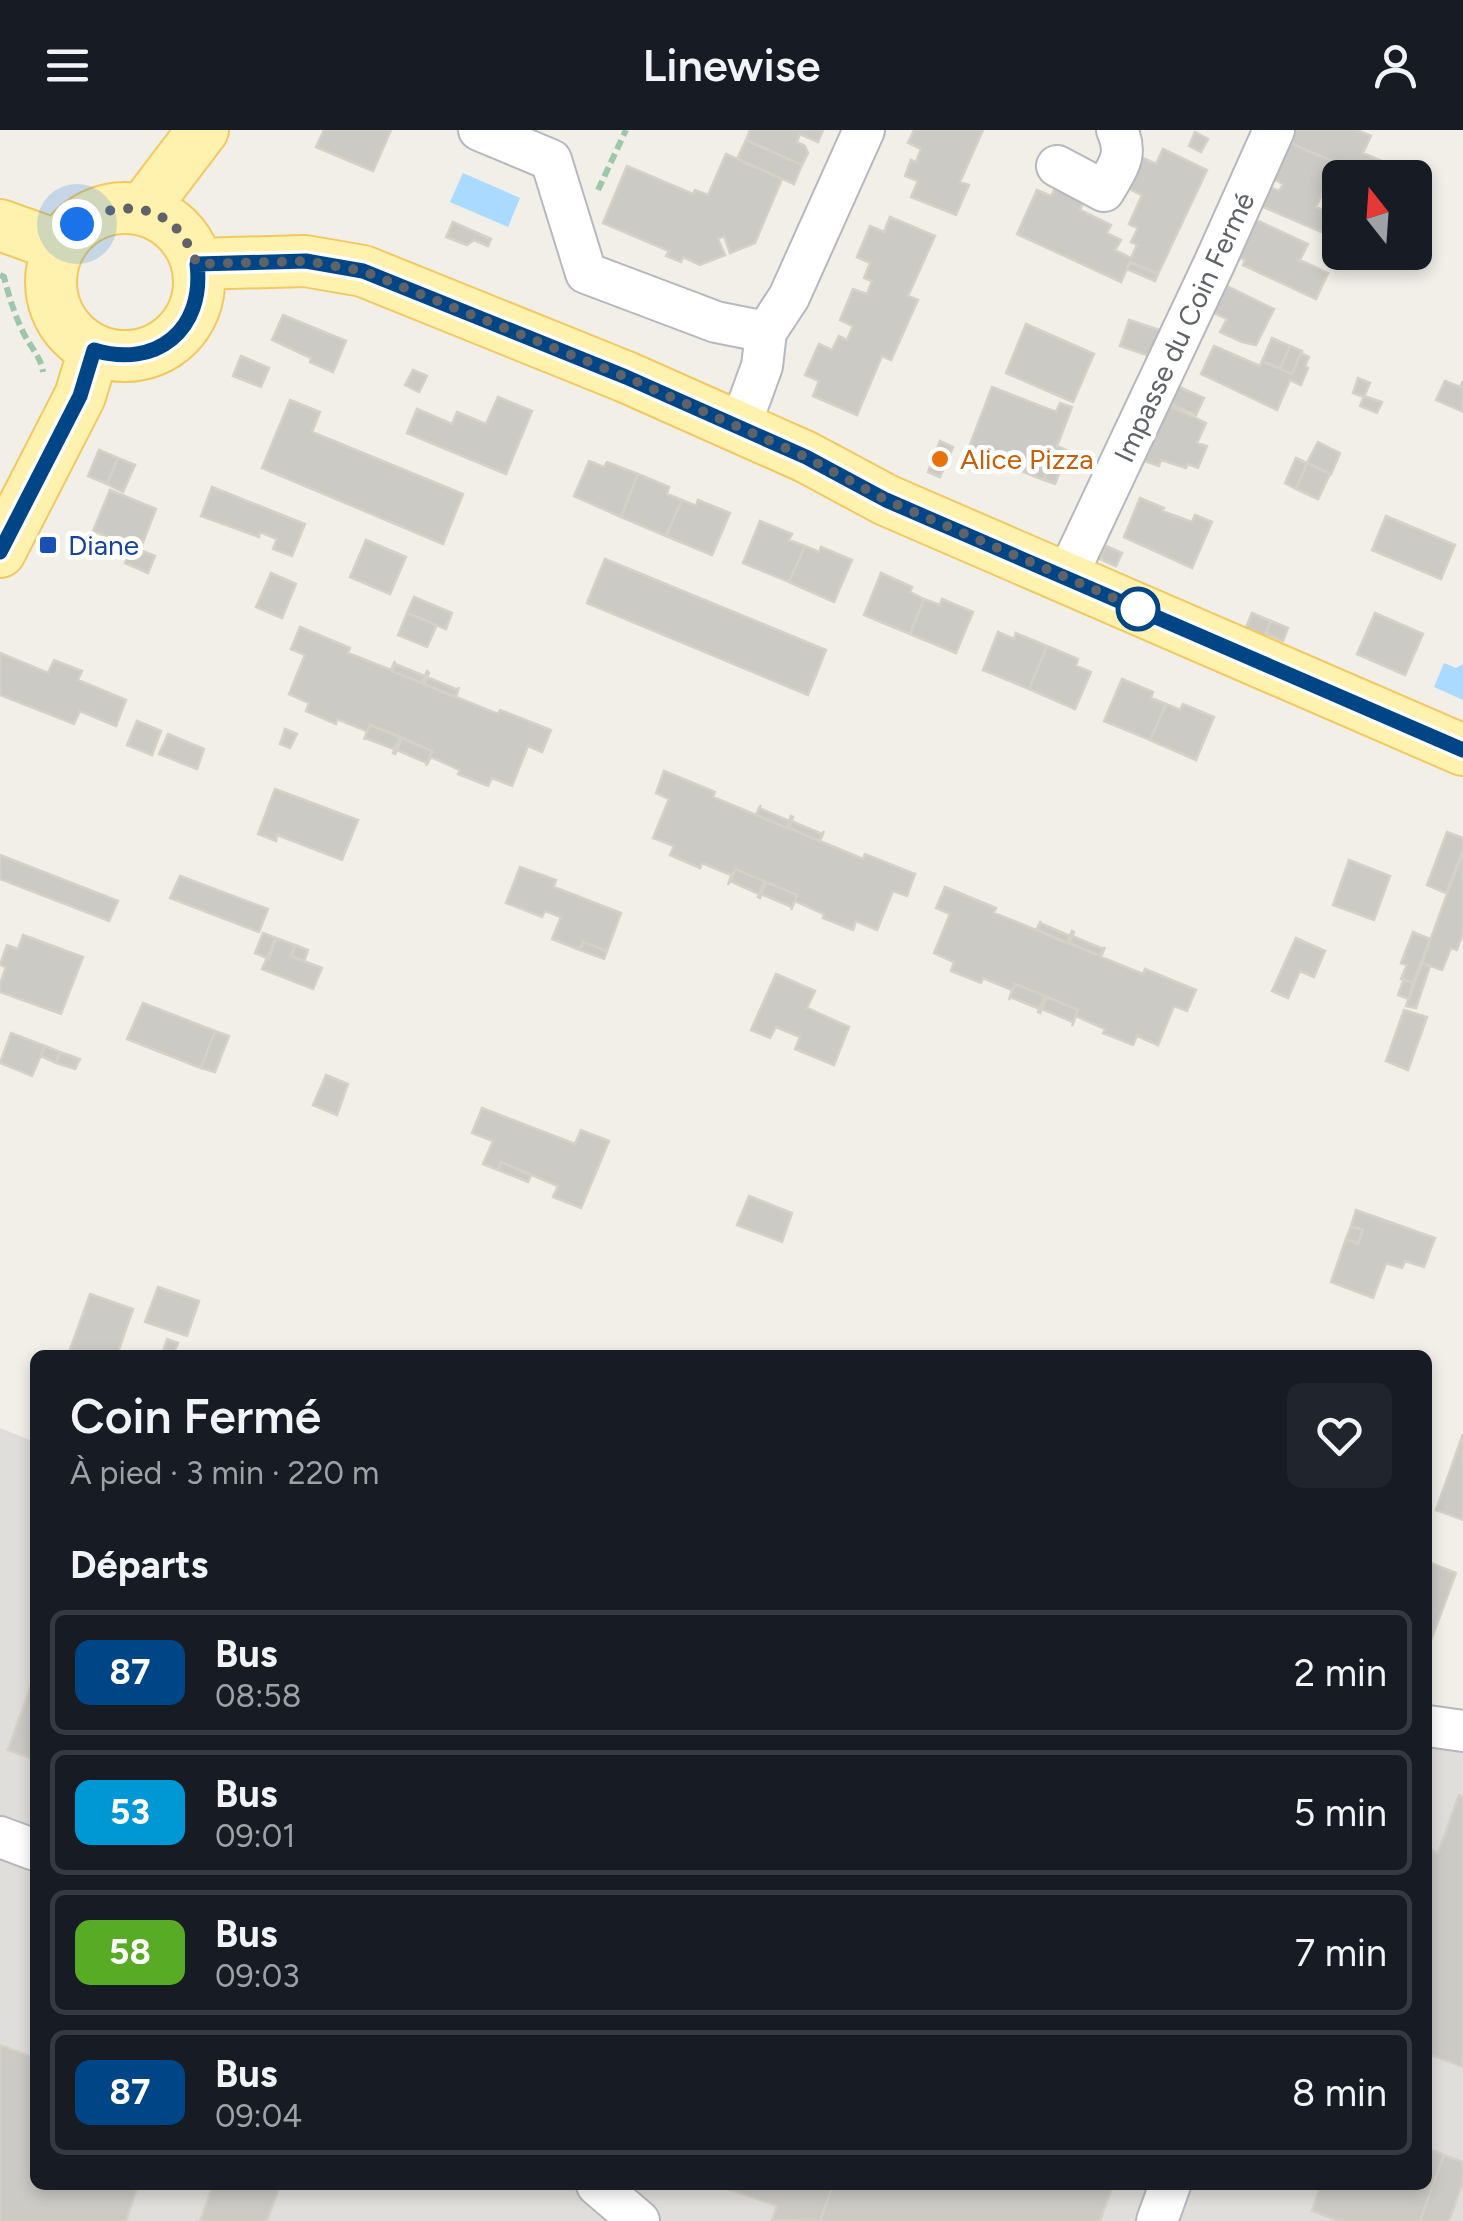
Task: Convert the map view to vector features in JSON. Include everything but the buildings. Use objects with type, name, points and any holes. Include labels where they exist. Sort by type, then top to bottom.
[{"type":"main road","points":[[142,209],[203,130]]},
{"type":"main road","points":[[142,209],[167,220],[186,239],[199,280],[192,313],[184,327],[158,348],[126,356],[94,350],[66,328],[57,313],[50,280],[53,262],[59,246],[77,224],[101,211],[142,209]]},
{"type":"main road","points":[[0,226],[59,246]]},
{"type":"main road","points":[[197,264],[306,261],[363,271],[626,377],[806,457],[886,500],[1463,750]]},
{"type":"main road","points":[[0,552],[80,396],[94,350]]},
{"type":"street","points":[[479,130],[550,160],[586,273],[716,322],[766,332]]},
{"type":"street","points":[[738,428],[762,366],[766,332],[790,297],[864,130]]},
{"type":"street","points":[[1056,166],[1104,191],[1123,157],[1117,130]]},
{"type":"street","name":"Impasse du Coin Fermé","points":[[1066,578],[1274,130]]},
{"type":"street","points":[[1432,1727],[1463,1731]]},
{"type":"street","points":[[0,1838],[30,1848]]},
{"type":"street","points":[[604,2190],[640,2221]]},
{"type":"street","points":[[1157,2221],[1168,2190]]},
{"type":"path","points":[[0,275],[26,338],[41,360],[45,384]]},
{"type":"shaded area","points":[[0,1428],[30,1440],[30,2190],[1432,2190],[1432,1748],[1463,1753],[1463,2221],[0,2221]]},
{"type":"water","points":[[463,173],[520,198],[508,227],[450,202]]},
{"type":"water","points":[[1444,663],[1456,668],[1463,664],[1463,700],[1434,687]]},
{"type":"bus line","name":"87","points":[[0,552],[80,396],[94,350],[126,356],[143,354],[172,339],[184,327],[198,297],[197,264],[306,261],[363,271],[626,377],[806,457],[886,500],[1463,750]]},
{"type":"place","name":"Alice Pizza","points":[[940,459]]},
{"type":"place","name":"Diane","points":[[48,545]]},
{"type":"route","points":[[77,224],[101,211],[142,209],[167,220],[186,239],[197,264],[306,261],[363,271],[626,377],[806,457],[886,500],[1142,610],[1138,609]]}]
